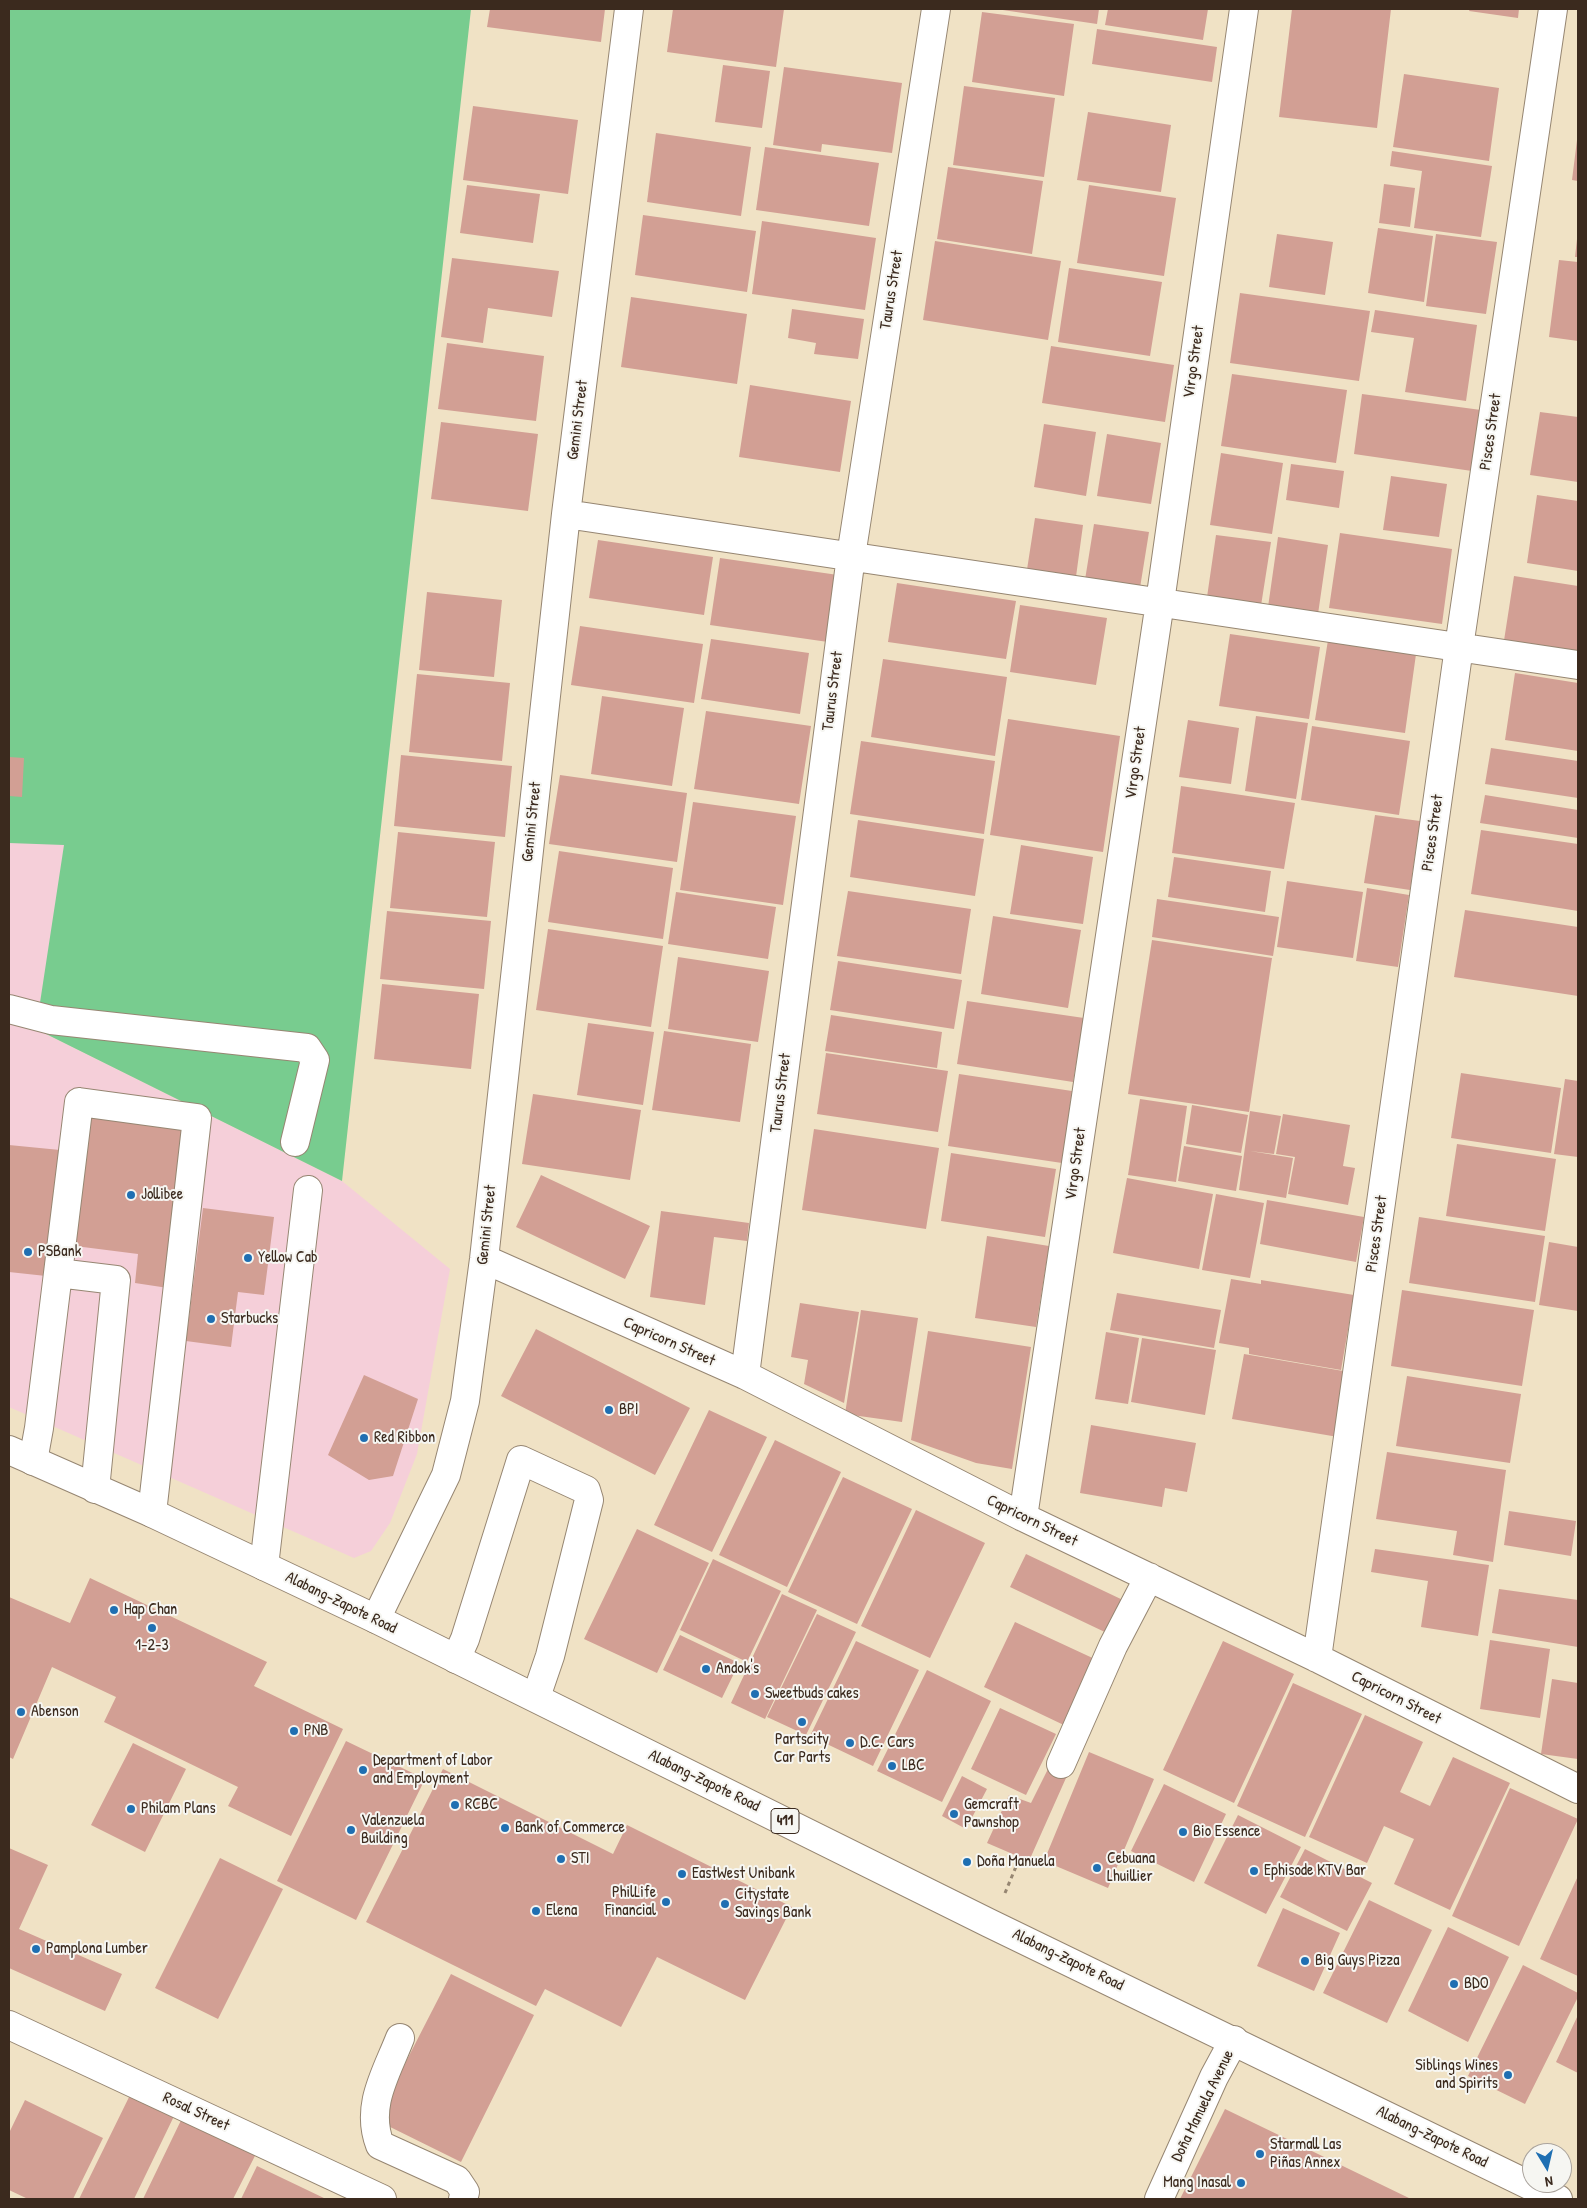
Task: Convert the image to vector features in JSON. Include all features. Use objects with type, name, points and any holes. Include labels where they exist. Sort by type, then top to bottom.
[{"type":"main road","name":"Gemini Street","points":[[376,1619],[446,1475],[465,1401],[484,1258],[566,514],[629,9]]},
{"type":"main road","name":"Taurus Street","points":[[745,1376],[851,556],[936,9]]},
{"type":"main road","name":"Virgo Street","points":[[1023,1517],[1160,602],[1244,9]]},
{"type":"main road","name":"Pisces Street","points":[[1317,1658],[1459,647],[1553,9]]},
{"type":"main road","points":[[566,514],[1578,665]]},
{"type":"main road","points":[[9,1009],[51,1020],[307,1048],[315,1060],[295,1142]]},
{"type":"main road","points":[[33,1461],[79,1102],[197,1118],[152,1513]]},
{"type":"main road","points":[[264,1566],[308,1190]]},
{"type":"main road","name":"Capricorn Street","points":[[484,1258],[745,1376],[1023,1517],[1317,1658],[1578,1789]]},
{"type":"main road","points":[[58,1273],[116,1280],[95,1488]]},
{"type":"main road","name":"Alabang-Zapote Road","points":[[9,1450],[152,1513],[376,1619],[989,1923],[1234,2040],[1558,2199]]},
{"type":"main road","points":[[456,1659],[465,1639],[521,1460],[586,1490],[589,1500],[550,1656],[536,1697]]},
{"type":"main road","points":[[1061,1764],[1113,1646],[1149,1577]]},
{"type":"main road","name":"Rosal Street","points":[[9,2025],[382,2199]]},
{"type":"main road","points":[[400,2038],[375,2100],[374,2131],[380,2145],[457,2180],[465,2192],[463,2199]]},
{"type":"main road","name":"Doña Manuela Avenue","points":[[1159,2199],[1214,2077],[1234,2040]]},
{"type":"path","points":[[989,1923],[999,1906],[1020,1857]]},
{"type":"shaded area","points":[[9,9],[85,846],[36,1029],[342,1181],[450,1269],[417,1454],[390,1523],[371,1551],[354,1558],[9,1407]]},
{"type":"green space","points":[[9,9],[471,9],[342,1181],[36,1029],[64,845],[9,843]]},
{"type":"building","points":[[490,9],[605,9],[601,42],[487,27]]},
{"type":"building","points":[[673,9],[784,9],[776,67],[667,52]]},
{"type":"building","points":[[996,9],[1099,9],[1097,24]]},
{"type":"building","points":[[1108,9],[1208,9],[1203,40],[1105,25]]},
{"type":"building","points":[[1292,9],[1391,9],[1377,128],[1279,117]]},
{"type":"building","points":[[1470,9],[1519,9],[1518,18],[1469,11]]},
{"type":"building","points":[[982,12],[1074,24],[1064,96],[972,82]]},
{"type":"building","points":[[1097,29],[1217,47],[1212,82],[1092,64]]},
{"type":"building","points":[[723,65],[770,71],[762,128],[715,122]]},
{"type":"building","points":[[784,67],[902,83],[892,153],[822,144],[821,152],[773,145]]},
{"type":"building","points":[[1404,74],[1499,88],[1489,161],[1393,147]]},
{"type":"building","points":[[964,86],[1055,98],[1044,177],[953,165]]},
{"type":"building","points":[[473,106],[578,120],[568,194],[463,180]]},
{"type":"building","points":[[1088,112],[1171,125],[1161,192],[1077,180]]},
{"type":"building","points":[[656,133],[751,147],[741,216],[647,202]]},
{"type":"building","points":[[1578,140],[1578,181],[1572,180]]},
{"type":"building","points":[[765,147],[879,163],[869,226],[756,210]]},
{"type":"building","points":[[1392,151],[1492,166],[1481,237],[1414,228],[1422,171],[1390,166]]},
{"type":"building","points":[[948,167],[1043,181],[1032,254],[937,239]]},
{"type":"building","points":[[1384,184],[1415,188],[1410,227],[1379,223]]},
{"type":"building","points":[[467,185],[540,194],[533,243],[460,233]]},
{"type":"building","points":[[1089,185],[1176,198],[1164,276],[1077,263]]},
{"type":"building","points":[[643,215],[756,231],[747,292],[635,275]]},
{"type":"building","points":[[762,221],[876,238],[865,310],[752,294]]},
{"type":"building","points":[[1378,228],[1433,236],[1424,302],[1368,293]]},
{"type":"building","points":[[1277,234],[1333,242],[1325,295],[1269,287]]},
{"type":"building","points":[[1436,234],[1497,242],[1486,314],[1426,306]]},
{"type":"building","points":[[1577,239],[1578,257],[1575,257]]},
{"type":"building","points":[[935,241],[1061,261],[1048,340],[923,320]]},
{"type":"building","points":[[452,258],[559,271],[552,317],[488,308],[483,343],[441,337]]},
{"type":"building","points":[[1559,260],[1578,262],[1578,341],[1549,337]]},
{"type":"building","points":[[1069,268],[1162,282],[1150,356],[1058,342]]},
{"type":"building","points":[[1240,293],[1370,311],[1359,381],[1230,363]]},
{"type":"building","points":[[631,297],[747,314],[737,384],[621,367]]},
{"type":"building","points":[[792,309],[864,319],[858,359],[814,354],[816,343],[788,338]]},
{"type":"building","points":[[1375,310],[1477,325],[1466,401],[1405,392],[1414,338],[1371,332]]},
{"type":"building","points":[[447,343],[544,356],[536,421],[438,409]]},
{"type":"building","points":[[1051,346],[1174,365],[1165,422],[1042,403]]},
{"type":"building","points":[[1232,374],[1347,390],[1336,463],[1221,446]]},
{"type":"building","points":[[750,385],[851,401],[840,472],[739,457]]},
{"type":"building","points":[[1362,394],[1481,410],[1472,471],[1354,454]]},
{"type":"building","points":[[1540,412],[1578,417],[1578,482],[1530,475]]},
{"type":"building","points":[[441,422],[538,434],[528,511],[431,499]]},
{"type":"building","points":[[1044,424],[1096,432],[1086,496],[1034,487]]},
{"type":"building","points":[[1107,434],[1161,443],[1151,504],[1097,496]]},
{"type":"building","points":[[1221,453],[1283,463],[1272,534],[1210,525]]},
{"type":"building","points":[[1291,464],[1344,471],[1339,508],[1286,500]]},
{"type":"building","points":[[1391,476],[1447,484],[1439,537],[1383,530]]},
{"type":"building","points":[[1537,495],[1578,501],[1578,571],[1527,563]]},
{"type":"building","points":[[1035,518],[1083,525],[1075,584],[1026,576]]},
{"type":"building","points":[[1094,524],[1149,532],[1139,594],[1084,586]]},
{"type":"building","points":[[1340,533],[1452,549],[1442,624],[1329,608]]},
{"type":"building","points":[[1216,535],[1271,542],[1260,612],[1206,604]]},
{"type":"building","points":[[1278,537],[1328,545],[1318,614],[1268,607]]},
{"type":"building","points":[[598,540],[713,557],[704,615],[589,598]]},
{"type":"building","points":[[720,558],[838,575],[828,642],[710,625]]},
{"type":"building","points":[[1514,576],[1578,586],[1578,659],[1503,647]]},
{"type":"building","points":[[897,583],[1016,601],[1006,659],[888,642]]},
{"type":"building","points":[[427,592],[502,600],[494,677],[419,670]]},
{"type":"building","points":[[1020,605],[1107,618],[1096,685],[1010,672]]},
{"type":"building","points":[[580,626],[703,644],[694,703],[571,685]]},
{"type":"building","points":[[1230,634],[1320,647],[1309,719],[1219,706]]},
{"type":"building","points":[[1329,634],[1417,647],[1405,733],[1315,720]]},
{"type":"building","points":[[711,639],[809,653],[800,714],[701,699]]},
{"type":"building","points":[[883,659],[1007,677],[995,756],[871,737]]},
{"type":"building","points":[[1515,673],[1578,683],[1578,751],[1505,740]]},
{"type":"building","points":[[417,674],[510,683],[502,761],[409,752]]},
{"type":"building","points":[[602,696],[684,708],[672,786],[591,774]]},
{"type":"building","points":[[706,711],[811,726],[799,804],[694,789]]},
{"type":"building","points":[[1256,716],[1308,723],[1296,799],[1245,791]]},
{"type":"building","points":[[1008,719],[1120,736],[1103,852],[990,835]]},
{"type":"building","points":[[1188,720],[1239,728],[1231,784],[1179,777]]},
{"type":"building","points":[[1312,726],[1410,741],[1399,815],[1301,800]]},
{"type":"building","points":[[861,741],[995,761],[984,834],[850,814]]},
{"type":"building","points":[[1491,748],[1578,761],[1578,798],[1485,784]]},
{"type":"building","points":[[401,755],[512,766],[505,837],[394,826]]},
{"type":"building","points":[[9,757],[24,758],[22,797],[9,796]]},
{"type":"building","points":[[560,775],[687,793],[677,862],[549,844]]},
{"type":"building","points":[[1181,786],[1295,803],[1284,869],[1172,853]]},
{"type":"building","points":[[1485,795],[1578,810],[1578,838],[1480,823]]},
{"type":"building","points":[[693,802],[796,816],[783,905],[680,890]]},
{"type":"building","points":[[1375,815],[1420,821],[1410,890],[1364,883]]},
{"type":"building","points":[[858,820],[984,839],[975,896],[850,877]]},
{"type":"building","points":[[1481,830],[1578,844],[1578,911],[1471,894]]},
{"type":"building","points":[[398,832],[495,842],[487,917],[390,908]]},
{"type":"building","points":[[1021,845],[1093,857],[1083,924],[1010,914]]},
{"type":"building","points":[[559,851],[673,868],[663,939],[548,922]]},
{"type":"building","points":[[1174,857],[1271,871],[1265,912],[1168,897]]},
{"type":"building","points":[[1287,881],[1363,892],[1353,958],[1277,947]]},
{"type":"building","points":[[1367,888],[1409,895],[1398,967],[1356,961]]},
{"type":"building","points":[[848,891],[971,909],[961,974],[837,956]]},
{"type":"building","points":[[676,892],[776,907],[768,959],[668,944]]},
{"type":"building","points":[[1157,899],[1279,917],[1273,956],[1152,937]]},
{"type":"building","points":[[1465,910],[1578,927],[1578,996],[1454,977]]},
{"type":"building","points":[[387,911],[491,921],[484,989],[380,979]]},
{"type":"building","points":[[993,916],[1081,930],[1068,1008],[981,994]]},
{"type":"building","points":[[548,929],[663,946],[651,1027],[536,1010]]},
{"type":"building","points":[[1152,940],[1272,958],[1249,1112],[1128,1094]]},
{"type":"building","points":[[678,957],[769,971],[758,1042],[668,1029]]},
{"type":"building","points":[[838,961],[962,980],[954,1029],[830,1010]]},
{"type":"building","points":[[382,984],[479,994],[471,1069],[374,1059]]},
{"type":"building","points":[[967,1001],[1084,1018],[1073,1082],[957,1064]]},
{"type":"building","points":[[831,1015],[942,1032],[937,1068],[825,1051]]},
{"type":"building","points":[[588,1023],[654,1032],[643,1105],[577,1095]]},
{"type":"building","points":[[664,1031],[751,1044],[740,1122],[652,1110]]},
{"type":"building","points":[[826,1053],[948,1071],[938,1132],[817,1114]]},
{"type":"building","points":[[1461,1073],[1561,1088],[1551,1153],[1451,1138]]},
{"type":"building","points":[[959,1074],[1072,1091],[1062,1163],[948,1146]]},
{"type":"building","points":[[1565,1079],[1578,1081],[1578,1157],[1554,1154]]},
{"type":"building","points":[[533,1094],[641,1110],[630,1180],[522,1164]]},
{"type":"building","points":[[1140,1099],[1187,1106],[1176,1182],[1128,1175]]},
{"type":"building","points":[[1192,1105],[1248,1115],[1241,1153],[1186,1144]]},
{"type":"building","points":[[1250,1111],[1281,1116],[1274,1154],[1250,1151],[1293,1158],[1286,1198],[1239,1190]]},
{"type":"building","points":[[1283,1114],[1350,1125],[1343,1166],[1355,1168],[1348,1205],[1288,1194],[1295,1157],[1276,1154]]},
{"type":"building","points":[[91,1117],[187,1129],[168,1288],[135,1283],[138,1254],[75,1246]]},
{"type":"building","points":[[814,1129],[939,1148],[926,1229],[802,1210]]},
{"type":"building","points":[[1457,1144],[1556,1159],[1545,1231],[1446,1216]]},
{"type":"building","points":[[9,1145],[60,1150],[46,1276],[9,1272]]},
{"type":"building","points":[[1184,1146],[1242,1156],[1236,1191],[1178,1181]]},
{"type":"building","points":[[951,1153],[1056,1169],[1045,1237],[941,1221]]},
{"type":"building","points":[[541,1175],[650,1226],[625,1279],[516,1227]]},
{"type":"building","points":[[1127,1178],[1213,1194],[1199,1269],[1113,1253]]},
{"type":"building","points":[[1216,1194],[1264,1203],[1250,1278],[1202,1270]]},
{"type":"building","points":[[1267,1200],[1364,1217],[1356,1262],[1260,1244]]},
{"type":"building","points":[[203,1208],[274,1217],[264,1295],[238,1292],[231,1347],[186,1341]]},
{"type":"building","points":[[661,1211],[749,1223],[747,1241],[714,1237],[705,1305],[650,1297]]},
{"type":"building","points":[[1419,1217],[1545,1236],[1535,1302],[1409,1283]]},
{"type":"building","points":[[987,1236],[1049,1246],[1036,1327],[975,1318]]},
{"type":"building","points":[[1549,1242],[1578,1247],[1578,1311],[1539,1305]]},
{"type":"building","points":[[1231,1279],[1261,1284],[1261,1280],[1354,1295],[1341,1370],[1249,1354],[1249,1348],[1219,1343]]},
{"type":"building","points":[[1402,1290],[1534,1310],[1522,1386],[1391,1366]]},
{"type":"building","points":[[1117,1293],[1221,1310],[1214,1348],[1110,1330]]},
{"type":"building","points":[[800,1303],[859,1312],[844,1403],[804,1384],[808,1360],[791,1357]]},
{"type":"building","points":[[861,1310],[918,1318],[902,1422],[845,1414]]},
{"type":"building","points":[[536,1329],[690,1408],[655,1475],[501,1396]]},
{"type":"building","points":[[928,1331],[1031,1347],[1012,1469],[976,1463],[911,1440]]},
{"type":"building","points":[[1106,1332],[1139,1338],[1128,1404],[1095,1399]]},
{"type":"building","points":[[1142,1338],[1216,1350],[1205,1415],[1131,1402]]},
{"type":"building","points":[[1244,1354],[1349,1372],[1338,1437],[1232,1419]]},
{"type":"building","points":[[364,1375],[418,1399],[393,1476],[369,1480],[328,1455]]},
{"type":"building","points":[[1407,1376],[1521,1394],[1510,1463],[1396,1446]]},
{"type":"building","points":[[709,1410],[767,1437],[712,1552],[654,1525]]},
{"type":"building","points":[[1091,1425],[1196,1443],[1187,1492],[1165,1488],[1162,1507],[1080,1493]]},
{"type":"building","points":[[775,1440],[841,1472],[787,1587],[719,1555]]},
{"type":"building","points":[[1387,1452],[1506,1470],[1493,1562],[1453,1555],[1457,1531],[1376,1519]]},
{"type":"building","points":[[843,1477],[912,1509],[857,1624],[788,1592]]},
{"type":"building","points":[[916,1510],[985,1543],[930,1658],[861,1626]]},
{"type":"building","points":[[1509,1511],[1576,1521],[1571,1556],[1504,1545]]},
{"type":"building","points":[[637,1529],[709,1563],[657,1673],[584,1639]]},
{"type":"building","points":[[1375,1549],[1489,1565],[1478,1636],[1421,1627],[1428,1581],[1371,1572]]},
{"type":"building","points":[[1026,1554],[1125,1601],[1109,1634],[1010,1587]]},
{"type":"building","points":[[713,1559],[781,1591],[747,1662],[680,1630]]},
{"type":"building","points":[[90,1578],[267,1662],[254,1686],[343,1729],[291,1836],[228,1806],[238,1787],[104,1722],[116,1697],[52,1667],[13,1759],[9,1757],[9,1597],[70,1623]]},
{"type":"building","points":[[1499,1589],[1578,1600],[1578,1647],[1492,1633]]},
{"type":"building","points":[[782,1594],[817,1610],[765,1719],[731,1703]]},
{"type":"building","points":[[817,1614],[856,1632],[806,1735],[767,1717]]},
{"type":"building","points":[[1015,1622],[1099,1661],[1068,1727],[984,1687]]},
{"type":"building","points":[[680,1635],[739,1663],[722,1698],[663,1670]]},
{"type":"building","points":[[1490,1640],[1550,1649],[1540,1718],[1480,1709]]},
{"type":"building","points":[[856,1641],[919,1670],[873,1766],[810,1736]]},
{"type":"building","points":[[1223,1641],[1294,1674],[1234,1803],[1163,1770]]},
{"type":"building","points":[[927,1670],[991,1701],[942,1802],[877,1771]]},
{"type":"building","points":[[1552,1679],[1578,1683],[1578,1759],[1541,1754]]},
{"type":"building","points":[[1293,1683],[1362,1714],[1305,1837],[1237,1806]]},
{"type":"building","points":[[1000,1708],[1056,1734],[1026,1795],[971,1769]]},
{"type":"building","points":[[1365,1715],[1423,1742],[1400,1792],[1430,1806],[1453,1757],[1510,1783],[1450,1910],[1394,1884],[1414,1839],[1384,1826],[1367,1863],[1309,1837]]},
{"type":"building","name":"Valenzuela Building","points":[[346,1741],[425,1779],[356,1920],[277,1881]]},
{"type":"building","points":[[133,1743],[186,1769],[145,1852],[91,1825]]},
{"type":"building","points":[[1089,1752],[1154,1779],[1108,1888],[1044,1861]]},
{"type":"building","points":[[1053,1759],[1070,1769],[1029,1861],[987,1843],[1009,1795],[1031,1803]]},
{"type":"building","points":[[443,1769],[613,1854],[627,1825],[792,1907],[745,2000],[657,1957],[621,2027],[545,1989],[536,2006],[366,1922]]},
{"type":"building","points":[[962,1776],[987,1789],[966,1829],[942,1816]]},
{"type":"building","points":[[1164,1784],[1226,1814],[1194,1882],[1131,1851]]},
{"type":"building","points":[[1510,1788],[1578,1819],[1519,1946],[1452,1916]]},
{"type":"building","points":[[1238,1815],[1301,1847],[1266,1914],[1204,1883]]},
{"type":"building","name":"Pamplona Lumber","points":[[9,1848],[48,1865],[19,1929],[122,1974],[105,2011],[9,1968]]},
{"type":"building","points":[[1305,1849],[1372,1883],[1347,1931],[1280,1897]]},
{"type":"building","points":[[220,1858],[283,1889],[218,2019],[155,1988]]},
{"type":"building","points":[[1578,1876],[1578,1976],[1540,1959]]},
{"type":"building","points":[[1369,1900],[1432,1930],[1387,2023],[1323,1993]]},
{"type":"building","points":[[1283,1908],[1340,1933],[1314,1991],[1257,1966]]},
{"type":"building","points":[[1448,1927],[1509,1957],[1468,2042],[1408,2011]]},
{"type":"building","points":[[1523,1965],[1578,1993],[1578,1997],[1525,2104],[1468,2076]]},
{"type":"building","points":[[451,1974],[534,2015],[461,2162],[376,2120]]},
{"type":"building","points":[[1578,2015],[1578,2073],[1556,2062]]},
{"type":"building","points":[[132,2091],[176,2112],[134,2199],[79,2199]]},
{"type":"building","points":[[25,2100],[103,2138],[73,2199],[28,2199],[9,2190],[9,2133]]},
{"type":"building","name":"Starmall Las Piñas Annex","points":[[1225,2109],[1411,2199],[1180,2199]]},
{"type":"building","points":[[185,2112],[259,2148],[233,2199],[143,2199]]},
{"type":"building","points":[[257,2166],[326,2199],[241,2199]]},
{"type":"place","name":"Jollibee","points":[[131,1195]]},
{"type":"place","name":"PSBank","points":[[28,1252]]},
{"type":"place","name":"Yellow Cab","points":[[248,1258]]},
{"type":"place","name":"Starbucks","points":[[211,1319]]},
{"type":"place","name":"BPI","points":[[609,1410]]},
{"type":"place","name":"Red Ribbon","points":[[364,1438]]},
{"type":"place","name":"Hap Chan","points":[[114,1610]]},
{"type":"place","name":"1-2-3","points":[[152,1628]]},
{"type":"place","name":"Andok's","points":[[706,1669]]},
{"type":"place","name":"Sweetbuds cakes","points":[[755,1694]]},
{"type":"place","name":"Abenson","points":[[21,1712]]},
{"type":"place","name":"Partscity Car Parts","points":[[802,1722]]},
{"type":"place","name":"PNB","points":[[294,1731]]},
{"type":"place","name":"D.C. Cars","points":[[850,1743]]},
{"type":"place","name":"LBC","points":[[892,1766]]},
{"type":"place","name":"Department of Labor and Employment","points":[[363,1770]]},
{"type":"place","name":"RCBC","points":[[455,1805]]},
{"type":"place","name":"Philam Plans","points":[[131,1809]]},
{"type":"place","name":"Gemcraft Pawnshop","points":[[954,1814]]},
{"type":"place","name":"Bank of Commerce","points":[[505,1828]]},
{"type":"place","name":"Valenzuela Building","points":[[351,1830]]},
{"type":"place","name":"Bio Essence","points":[[1183,1832]]},
{"type":"place","name":"STI","points":[[561,1859]]},
{"type":"place","name":"Doña Manuela","points":[[967,1862]]},
{"type":"place","name":"Cebuana Lhuillier","points":[[1097,1868]]},
{"type":"place","name":"Ephisode KTV Bar","points":[[1254,1871]]},
{"type":"place","name":"EastWest Unibank","points":[[682,1874]]},
{"type":"place","name":"PhilLife Financial","points":[[666,1902]]},
{"type":"place","name":"Citystate Savings Bank","points":[[725,1904]]},
{"type":"place","name":"Elena","points":[[536,1911]]},
{"type":"place","name":"Pamplona Lumber","points":[[36,1949]]},
{"type":"place","name":"Big Guys Pizza","points":[[1305,1961]]},
{"type":"place","name":"BDO","points":[[1454,1984]]},
{"type":"place","name":"Siblings Wines and Spirits","points":[[1508,2075]]},
{"type":"place","name":"Starmall Las Piñas Annex","points":[[1260,2154]]},
{"type":"place","name":"Mang Inasal","points":[[1241,2183]]}]
